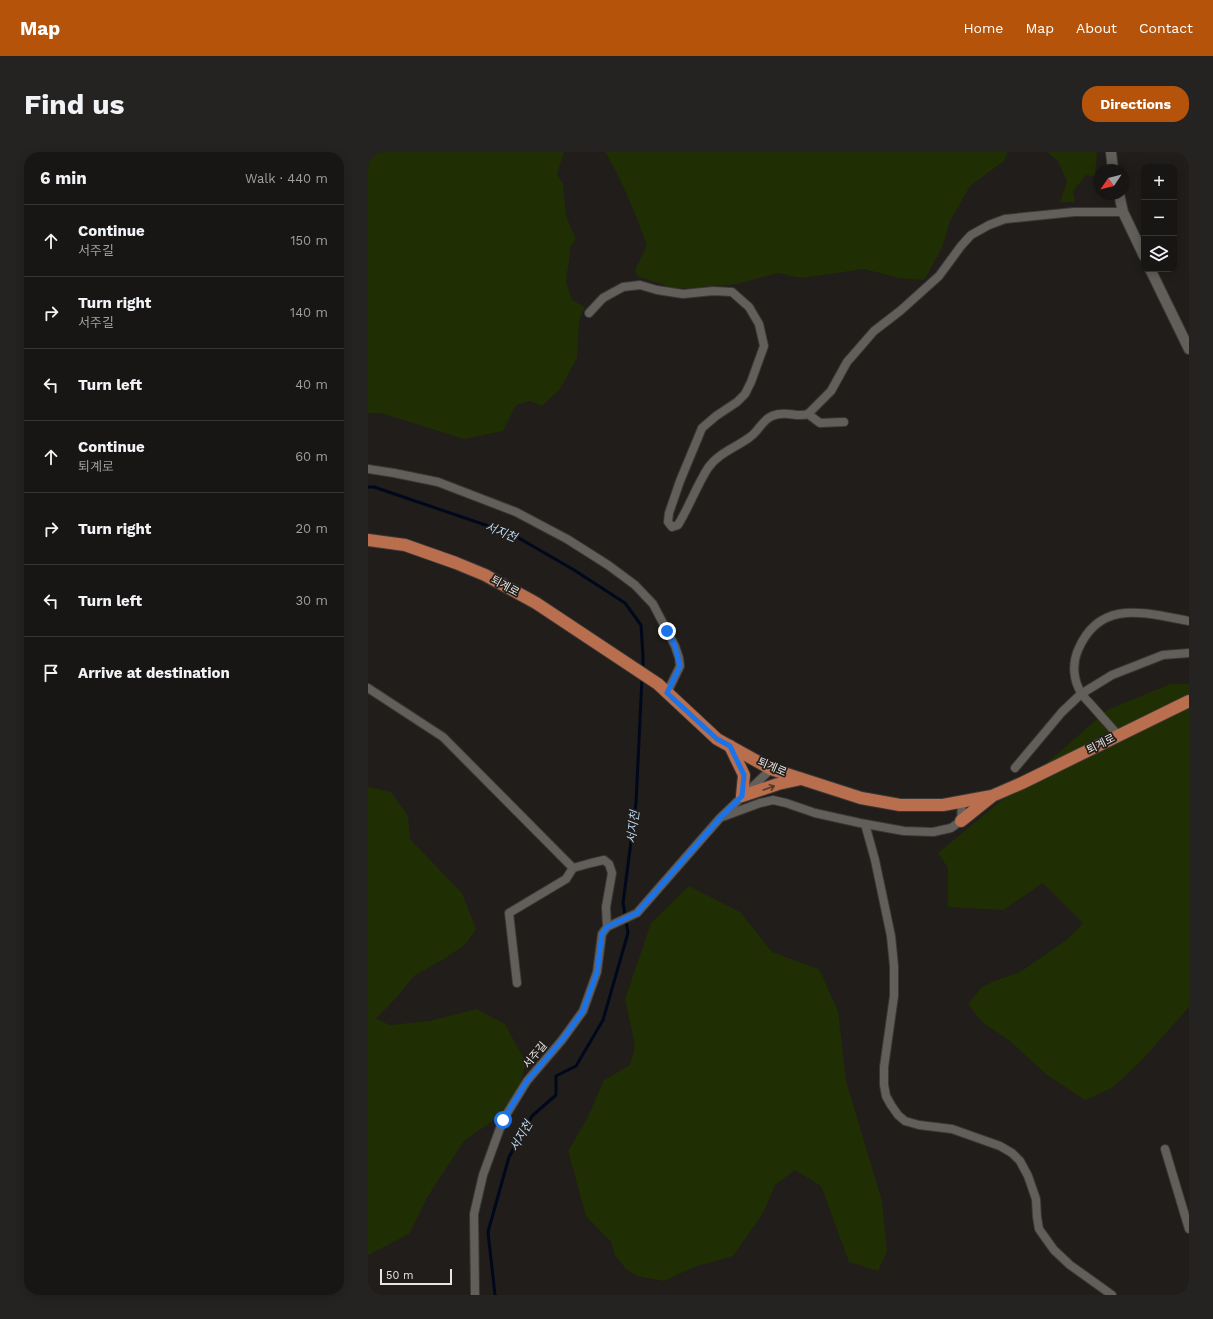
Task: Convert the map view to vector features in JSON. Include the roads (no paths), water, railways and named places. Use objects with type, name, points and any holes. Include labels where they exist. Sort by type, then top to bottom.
[{"type":"main road","name":"퇴계로","points":[[368,540],[405,545],[485,575],[536,603],[658,684],[717,739],[771,769],[861,798],[900,805],[943,805],[992,796],[1022,783],[1189,701]]},
{"type":"main road","points":[[730,746],[744,775],[742,796],[778,784],[802,779]]},
{"type":"main road","points":[[960,821],[992,796]]},
{"type":"street","points":[[1111,152],[1112,164]]},
{"type":"street","points":[[1120,200],[1123,212],[1141,250]]},
{"type":"street","points":[[589,312],[603,298],[623,287],[640,285],[657,290],[683,294],[713,291],[732,292],[749,307],[759,324],[764,346],[751,382],[745,394],[737,402],[716,416],[702,428],[680,481],[669,513],[668,522],[672,527],[678,525],[709,467],[726,452],[752,436],[762,423],[770,417],[780,413],[803,416],[808,414],[831,391],[847,362],[874,331],[900,311],[939,276],[971,235],[989,225],[1005,219],[1074,212],[1123,212]]},
{"type":"street","points":[[1151,272],[1189,349]]},
{"type":"street","points":[[808,414],[820,423],[844,422]]},
{"type":"street","points":[[368,469],[438,482],[516,512],[567,539],[608,565],[635,585],[653,604],[675,646],[679,658],[680,666],[667,693]]},
{"type":"street","points":[[1118,735],[1081,694],[1074,676],[1074,659],[1081,643],[1095,624],[1114,614],[1142,612],[1189,621]]},
{"type":"street","points":[[1015,768],[1062,712],[1081,694],[1112,675],[1163,655],[1189,653]]},
{"type":"street","points":[[368,688],[443,737],[573,868]]},
{"type":"street","points":[[517,983],[509,913],[566,880],[573,868],[604,860],[609,864],[612,873],[606,907],[610,926],[637,913],[720,818],[771,769]]},
{"type":"street","points":[[720,818],[760,803],[773,800],[865,824],[904,831],[933,832],[951,828],[960,821],[962,802]]},
{"type":"street","points":[[865,824],[875,860],[888,921],[894,966],[894,996],[884,1067],[884,1085],[886,1096],[898,1115],[905,1121],[919,1125],[952,1129],[1000,1146],[1012,1153],[1020,1161],[1028,1176],[1036,1199],[1039,1229],[1054,1250],[1070,1265],[1112,1295]]},
{"type":"street","name":"서주길","points":[[475,1295],[474,1214],[483,1175],[503,1120],[527,1081],[562,1040],[583,1011],[597,972],[602,934],[610,926]]},
{"type":"street","points":[[1165,1149],[1189,1229]]},
{"type":"waterway","name":"서지천","points":[[368,487],[374,487],[512,534],[574,570],[625,603],[641,625],[643,670]]},
{"type":"waterway","name":"서지천","points":[[495,1295],[488,1232],[509,1157],[532,1116],[556,1095],[556,1076],[576,1066],[603,1020],[628,933],[623,903],[636,803],[642,678]]}]
